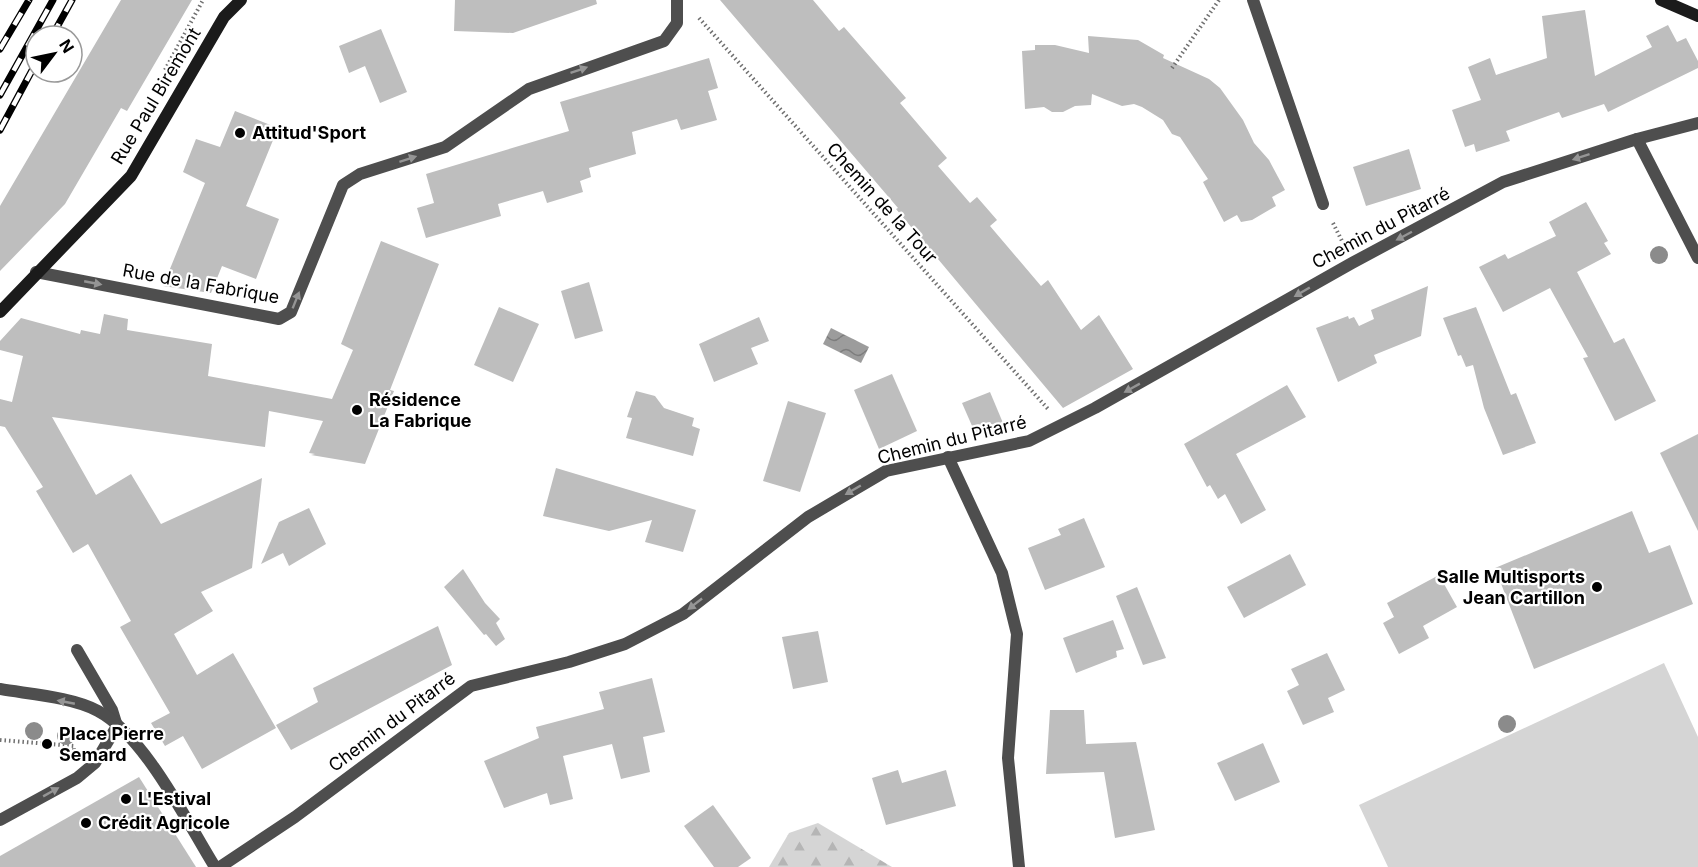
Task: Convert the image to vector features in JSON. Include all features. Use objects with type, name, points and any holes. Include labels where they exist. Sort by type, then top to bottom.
[{"type":"street","name":"Rue Paul Biremont","points":[[0,312],[36,272],[131,176],[224,17],[241,0]]},
{"type":"street","name":"Rue de la Fabrique","points":[[36,272],[279,319],[291,312],[343,185],[360,174],[445,147],[528,90],[664,41],[677,22],[677,0]]},
{"type":"street","points":[[1253,0],[1323,204]]},
{"type":"street","points":[[1661,0],[1698,16]]},
{"type":"street","name":"Chemin du Pitarré","points":[[220,867],[295,817],[471,686],[569,662],[625,644],[683,614],[808,517],[886,471],[1029,441],[1503,182],[1637,139],[1698,123]]},
{"type":"street","points":[[1637,139],[1698,258]]},
{"type":"street","points":[[948,457],[1002,573],[1017,634],[1008,758],[1019,867]]},
{"type":"street","points":[[0,820],[77,778],[95,764],[117,726],[112,710],[77,650]]},
{"type":"street","points":[[0,689],[82,705],[99,711],[117,726],[150,762],[215,867]]},
{"type":"path","points":[[1172,68],[1219,0]]},
{"type":"path","name":"Chemin de la Tour","points":[[691,9],[1062,425]]},
{"type":"path","points":[[1323,204],[1352,263]]},
{"type":"path","points":[[0,740],[74,746],[74,758]]},
{"type":"green space","points":[[1664,663],[1698,737],[1698,867],[1388,867],[1359,805]]},
{"type":"green space","points":[[818,823],[892,867],[769,867],[789,833]]},
{"type":"water","points":[[831,328],[869,347],[861,363],[823,344]]},
{"type":"building","points":[[121,0],[192,0],[127,111],[121,108],[65,204],[0,271],[0,206],[72,84],[84,84],[84,63]]},
{"type":"building","points":[[455,0],[596,0],[597,4],[513,33],[454,31]]},
{"type":"building","points":[[720,0],[813,0],[839,31],[844,27],[906,98],[900,103],[947,158],[938,166],[970,203],[977,197],[997,220],[990,226],[1041,286],[1048,280],[1081,330],[1099,315],[1133,369],[1063,408],[896,209],[898,208]]},
{"type":"building","points":[[1585,10],[1595,76],[1652,47],[1646,36],[1668,25],[1677,42],[1686,38],[1698,61],[1698,68],[1608,112],[1604,104],[1562,118],[1559,112],[1506,131],[1510,141],[1476,152],[1474,144],[1465,147],[1452,110],[1481,100],[1468,67],[1490,58],[1496,75],[1547,58],[1542,16]]},
{"type":"building","points":[[381,29],[407,92],[380,103],[365,66],[349,73],[339,46]]},
{"type":"building","points":[[1088,36],[1138,40],[1164,55],[1163,58],[1209,79],[1220,88],[1243,120],[1254,143],[1269,160],[1285,190],[1272,197],[1276,206],[1252,220],[1241,222],[1237,215],[1224,222],[1203,182],[1208,179],[1180,137],[1172,134],[1163,120],[1142,107],[1134,104],[1122,106],[1092,94],[1091,105],[1075,106],[1063,112],[1052,112],[1044,107],[1025,109],[1022,51],[1035,50],[1035,45],[1055,45],[1089,53]]},
{"type":"building","points":[[709,58],[718,88],[708,91],[717,120],[681,130],[677,119],[632,132],[636,154],[589,168],[591,177],[580,181],[583,192],[547,203],[543,191],[498,204],[501,216],[426,238],[417,208],[434,203],[426,174],[569,131],[560,102]]},
{"type":"building","points":[[235,111],[278,128],[246,206],[279,219],[256,279],[222,266],[211,293],[163,286],[205,183],[183,172],[196,139],[220,147]]},
{"type":"building","points":[[1409,149],[1421,189],[1366,206],[1353,167]]},
{"type":"building","points":[[1586,202],[1608,241],[1604,243],[1611,254],[1577,272],[1614,343],[1624,338],[1656,401],[1615,421],[1583,358],[1588,357],[1550,288],[1503,312],[1479,267],[1505,254],[1508,259],[1556,236],[1549,222]]},
{"type":"building","points":[[381,241],[439,264],[390,390],[394,391],[365,464],[311,455],[315,454],[309,453],[323,421],[269,411],[265,447],[52,417],[96,495],[131,474],[161,524],[262,478],[252,568],[201,592],[213,611],[174,634],[197,675],[233,653],[276,728],[202,769],[183,736],[165,746],[151,723],[170,713],[120,627],[131,621],[88,544],[73,553],[36,491],[43,487],[5,427],[0,426],[0,399],[12,402],[23,356],[0,350],[0,341],[21,318],[80,334],[81,330],[100,334],[104,314],[128,319],[127,330],[212,344],[208,376],[332,399],[353,350],[341,344]]},
{"type":"building","points":[[589,282],[603,331],[575,339],[561,291]]},
{"type":"building","points":[[1428,286],[1421,336],[1374,355],[1377,363],[1338,382],[1316,328],[1348,316],[1349,319],[1354,317],[1359,326],[1374,319],[1371,310]]},
{"type":"building","points":[[499,307],[539,324],[513,382],[474,365]]},
{"type":"building","points":[[1476,307],[1511,395],[1516,393],[1536,443],[1503,455],[1484,408],[1473,365],[1466,367],[1461,355],[1458,356],[1443,318]]},
{"type":"building","points":[[759,317],[769,341],[751,348],[758,364],[714,382],[699,344]]},
{"type":"building","points":[[892,374],[917,431],[879,449],[854,390]]},
{"type":"building","points":[[1287,385],[1306,417],[1236,454],[1266,510],[1241,524],[1225,494],[1218,499],[1210,485],[1207,487],[1184,444]]},
{"type":"building","points":[[636,391],[655,396],[664,408],[694,418],[692,426],[700,429],[693,456],[626,438],[632,418],[627,417]]},
{"type":"building","points":[[990,392],[1003,423],[976,435],[962,403]]},
{"type":"building","points":[[788,401],[826,413],[800,492],[763,481]]},
{"type":"building","points":[[1698,434],[1698,531],[1660,453]]},
{"type":"building","points":[[556,468],[696,510],[683,552],[645,542],[652,520],[609,531],[543,516]]},
{"type":"building","points":[[309,508],[326,544],[289,566],[283,553],[261,564],[279,522]]},
{"type":"building","name":"Salle Multisports Jean Cartillon","points":[[1632,511],[1649,553],[1670,545],[1693,604],[1534,669],[1495,568]]},
{"type":"building","points":[[1084,518],[1105,567],[1045,590],[1028,548],[1061,535],[1058,529]]},
{"type":"building","points":[[1290,554],[1306,585],[1244,618],[1227,587]]},
{"type":"building","points":[[463,569],[485,603],[500,619],[496,623],[505,639],[496,646],[444,587]]},
{"type":"building","points":[[1439,575],[1457,607],[1423,626],[1429,638],[1399,654],[1383,623],[1394,617],[1387,603]]},
{"type":"building","points":[[1137,587],[1166,658],[1143,665],[1116,596]]},
{"type":"building","points":[[1113,620],[1124,649],[1116,651],[1117,657],[1076,673],[1063,638]]},
{"type":"building","points":[[438,626],[452,665],[291,750],[276,725],[318,702],[313,688]]},
{"type":"building","points":[[818,631],[828,682],[793,689],[782,637]]},
{"type":"building","points":[[1327,653],[1345,690],[1328,698],[1334,712],[1303,725],[1287,691],[1299,685],[1291,669]]},
{"type":"building","points":[[652,678],[665,732],[643,737],[650,772],[621,779],[612,744],[563,756],[573,799],[550,805],[547,793],[504,808],[484,761],[539,738],[536,727],[604,709],[599,692]]},
{"type":"building","points":[[1050,710],[1084,710],[1086,744],[1136,742],[1155,830],[1115,838],[1104,772],[1046,774]]},
{"type":"building","points":[[1263,743],[1280,782],[1235,801],[1217,763]]},
{"type":"building","points":[[898,770],[902,783],[946,770],[956,806],[886,825],[872,778]]},
{"type":"building","points":[[139,777],[196,867],[0,867],[0,856]]},
{"type":"building","points":[[713,805],[751,858],[738,867],[714,867],[684,826]]},
{"type":"railway","points":[[0,49],[29,0]]},
{"type":"railway","points":[[0,95],[53,0]]},
{"type":"railway","points":[[59,24],[72,0]]},
{"type":"railway","points":[[0,130],[25,84]]},
{"type":"place","name":"Attitud'Sport","points":[[240,133]]},
{"type":"place","name":"Résidence La Fabrique","points":[[357,410]]},
{"type":"place","name":"Salle Multisports Jean Cartillon","points":[[1597,587]]},
{"type":"place","name":"Place Pierre Semard","points":[[47,744]]},
{"type":"place","name":"L'Estival","points":[[126,799]]},
{"type":"place","name":"Crédit Agricole","points":[[86,823]]}]
